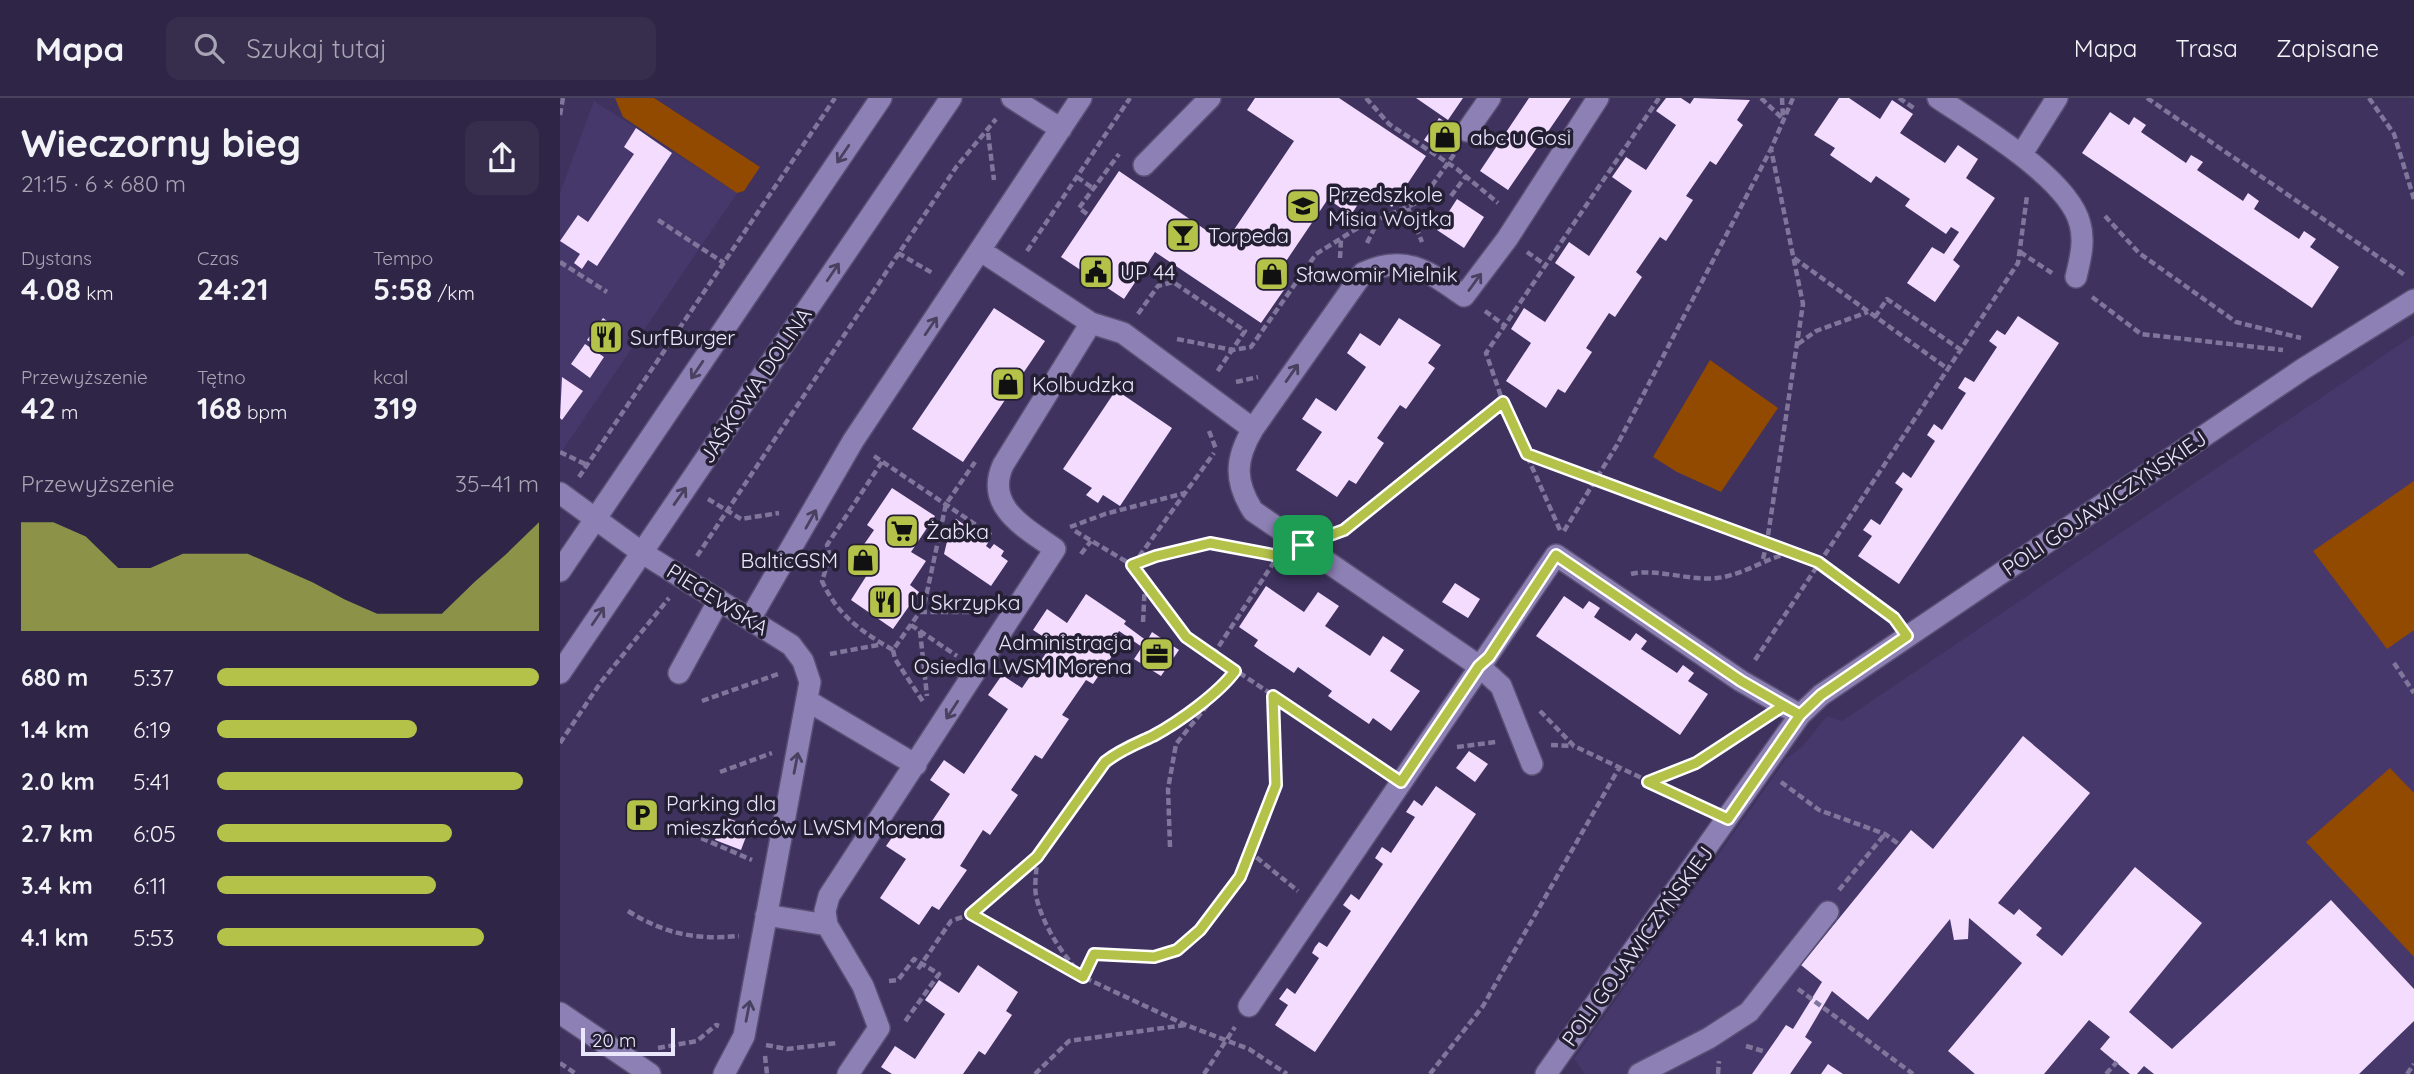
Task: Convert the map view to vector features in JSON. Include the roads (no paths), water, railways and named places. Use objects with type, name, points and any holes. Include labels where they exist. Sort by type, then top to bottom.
[{"type":"street","points":[[560,572],[881,98]]},
{"type":"street","name":"JAŚKOWA DOLINA","points":[[560,673],[951,98]]},
{"type":"street","points":[[1012,98],[1061,129]]},
{"type":"street","points":[[750,619],[853,441],[1081,98]]},
{"type":"street","points":[[1144,165],[1210,98]]},
{"type":"street","points":[[1467,131],[1490,98]]},
{"type":"street","points":[[1532,764],[1501,686],[1479,666],[1252,511],[1241,491],[1239,465],[1244,444],[1253,429],[1363,273],[1378,266],[1408,264],[1428,271],[1464,296],[1519,219],[1598,98]]},
{"type":"street","points":[[1937,98],[2021,155],[2071,205],[2080,223],[2082,250],[2076,277]]},
{"type":"street","points":[[2021,155],[2057,98]]},
{"type":"street","points":[[981,251],[1091,323],[1123,333],[1253,429]]},
{"type":"street","name":"POLI GOJAWICZYŃSKIEJ","points":[[1546,1074],[1728,819],[1792,710],[1821,695],[2325,355],[2414,300]]},
{"type":"street","points":[[848,1074],[879,1028],[863,986],[827,925],[825,911],[829,896],[1055,549],[1003,506],[997,482],[1003,465],[1091,323]]},
{"type":"street","name":"PIECEWSKA","points":[[563,495],[641,552],[791,645],[803,661],[810,682],[744,1036],[724,1074]]},
{"type":"street","points":[[1248,1006],[1479,666],[1489,657],[1556,555],[1741,681],[1792,710]]},
{"type":"street","points":[[679,673],[719,600]]},
{"type":"street","points":[[808,701],[916,765]]},
{"type":"street","points":[[1639,1074],[1709,1038],[1749,1012],[1828,912]]},
{"type":"street","points":[[766,915],[827,925]]},
{"type":"street","points":[[560,1013],[650,1074]]},
{"type":"place","name":"abc u Gosi","points":[[1445,137]]},
{"type":"place","name":"Przedszkole Misia Wojtka","points":[[1303,206]]},
{"type":"place","name":"Torpeda","points":[[1183,235]]},
{"type":"place","name":"UP 44","points":[[1096,272]]},
{"type":"place","name":"Sławomir Mielnik","points":[[1272,274]]},
{"type":"place","name":"SurfBurger","points":[[606,337]]},
{"type":"place","name":"Kolbudzka","points":[[1008,384]]},
{"type":"place","name":"Żabka","points":[[902,531]]},
{"type":"place","name":"BalticGSM","points":[[863,560]]},
{"type":"place","name":"U Skrzypka","points":[[885,602]]},
{"type":"place","name":"Administracja Osiedla LWSM Morena","points":[[1157,654]]},
{"type":"place","name":"Parking dla mieszkańców LWSM Morena","points":[[642,815]]}]
